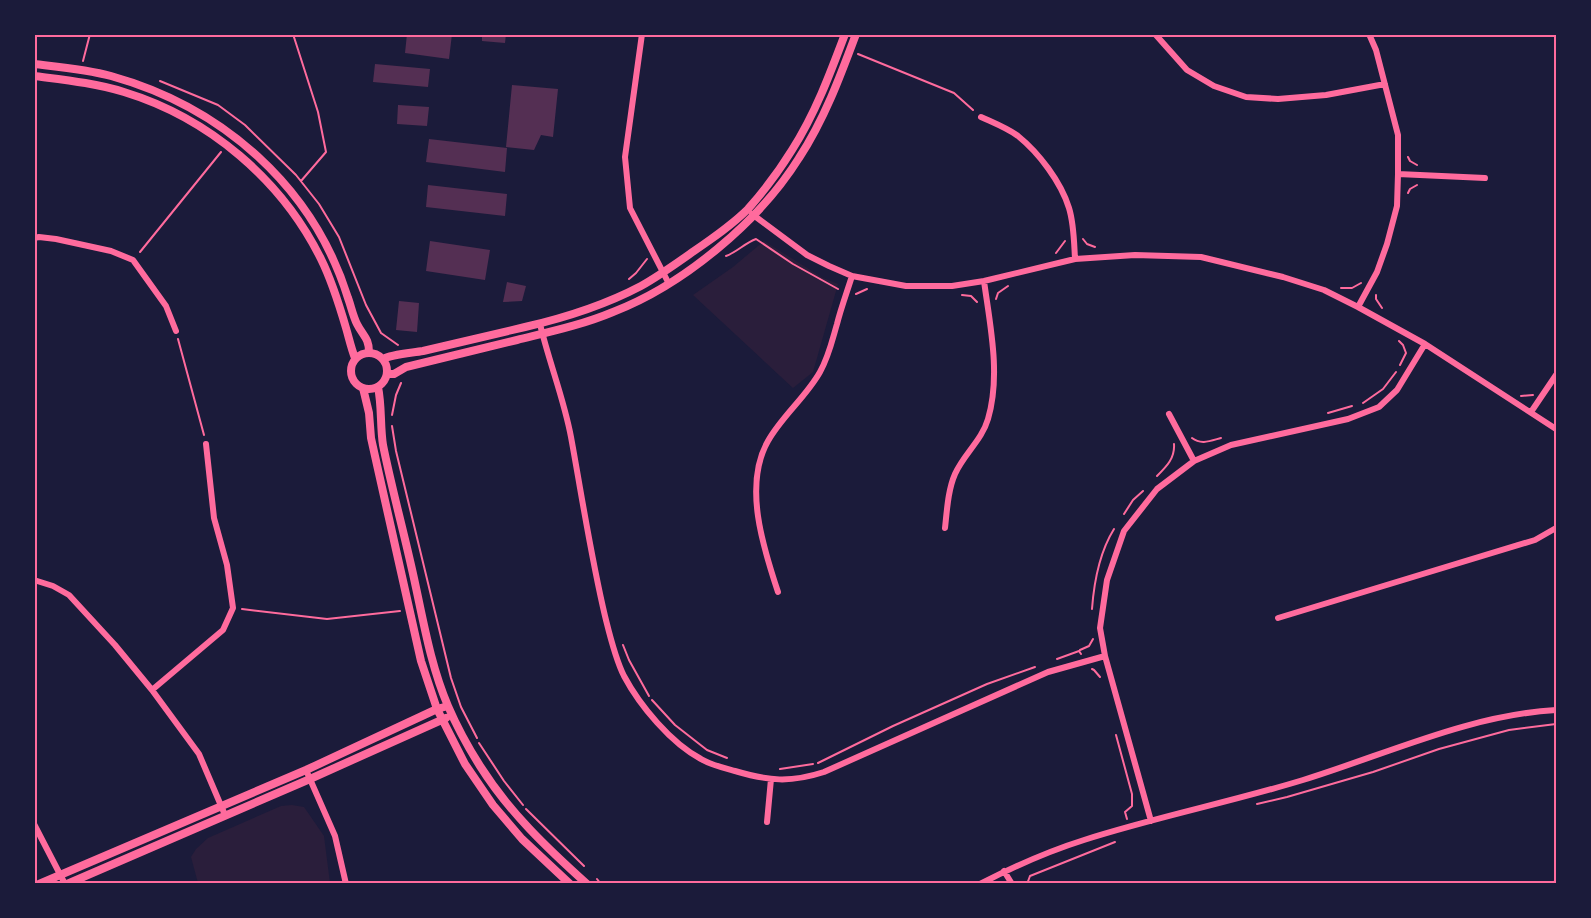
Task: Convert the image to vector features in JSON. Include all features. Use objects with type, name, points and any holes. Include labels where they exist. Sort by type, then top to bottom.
[{"type":"street","points":[[642,34],[625,157],[630,208],[669,284]]},
{"type":"street","points":[[383,359],[390,355],[403,355],[540,324],[612,299],[663,273],[709,242],[747,210],[793,149],[816,106],[845,34]]},
{"type":"street","points":[[387,374],[394,374],[406,367],[542,334],[613,312],[669,284],[720,245],[754,215],[775,192],[799,158],[823,115],[856,34]]},
{"type":"street","points":[[1155,34],[1187,69],[1214,86],[1246,97],[1278,99],[1317,96],[1385,84]]},
{"type":"street","points":[[1358,307],[1377,272],[1397,206],[1398,135],[1376,50],[1369,34]]},
{"type":"street","points":[[34,64],[109,76],[155,91],[196,111],[245,144],[283,183],[319,232],[343,280],[357,324],[369,343],[369,352]]},
{"type":"street","points":[[34,76],[81,82],[146,100],[188,119],[227,145],[249,164],[266,181],[306,231],[329,277],[355,358]]},
{"type":"street","points":[[981,117],[1000,125],[1018,137],[1050,169],[1060,185],[1069,208],[1075,259]]},
{"type":"street","points":[[1398,174],[1485,178]]},
{"type":"street","points":[[747,210],[807,255],[852,276],[906,286],[952,286],[984,281],[1075,259],[1135,255],[1201,257],[1283,277],[1324,290],[1402,331],[1557,429]]},
{"type":"street","points":[[34,238],[56,239],[111,251],[133,260],[166,306],[176,331]]},
{"type":"street","points":[[777,592],[759,526],[758,464],[768,441],[815,381],[830,354],[852,276]]},
{"type":"street","points":[[945,528],[950,490],[955,474],[982,435],[992,398],[994,375],[992,342],[984,281]]},
{"type":"street","points":[[540,324],[568,421],[599,589],[613,648],[624,676],[639,699],[660,725],[681,745],[701,759],[731,770],[771,779],[790,780],[806,777],[824,772],[1048,672],[1105,657]]},
{"type":"street","points":[[1151,821],[1105,657],[1100,628],[1107,580],[1124,531],[1156,489],[1194,461],[1231,445],[1348,419],[1379,407],[1397,390],[1425,344]]},
{"type":"street","points":[[369,352],[377,354],[387,366],[384,381],[378,387],[371,389],[363,388],[354,382],[351,368],[355,358],[369,352]]},
{"type":"street","points":[[1531,412],[1557,375]]},
{"type":"street","points":[[378,387],[383,443],[432,656],[448,706],[480,767],[498,792],[542,842],[587,884]]},
{"type":"street","points":[[363,388],[369,413],[371,438],[421,661],[437,709],[465,764],[493,805],[522,839],[570,884]]},
{"type":"street","points":[[1169,414],[1194,461]]},
{"type":"street","points":[[152,690],[223,630],[233,608],[227,565],[214,518],[206,444]]},
{"type":"street","points":[[1278,618],[1535,540],[1557,528]]},
{"type":"street","points":[[34,580],[54,586],[69,595],[152,690],[199,754],[225,815]]},
{"type":"street","points":[[39,884],[306,770],[448,706]]},
{"type":"street","points":[[980,884],[1004,871],[1083,840],[1303,780],[1457,728],[1534,711],[1557,710]]},
{"type":"street","points":[[34,824],[66,884],[310,779],[452,714]]},
{"type":"street","points":[[306,770],[335,836],[346,884]]},
{"type":"street","points":[[767,822],[771,779]]},
{"type":"street","points":[[1004,871],[1012,884]]},
{"type":"path","points":[[83,61],[90,34]]},
{"type":"path","points":[[293,34],[318,112],[326,152],[301,181]]},
{"type":"path","points":[[850,51],[954,93],[981,117]]},
{"type":"path","points":[[133,260],[227,145]]},
{"type":"path","points":[[1405,197],[1410,189],[1418,185],[1417,165],[1410,161],[1406,154]]},
{"type":"path","points":[[1377,291],[1376,299],[1380,307],[1390,313]]},
{"type":"path","points":[[176,331],[206,444]]},
{"type":"path","points":[[1361,404],[1383,389],[1398,370],[1406,353],[1403,345],[1393,336],[1402,331]]},
{"type":"path","points":[[1514,394],[1522,396],[1531,394],[1539,399]]},
{"type":"path","points":[[1324,414],[1352,406]]},
{"type":"path","points":[[1152,481],[1172,461],[1175,451],[1173,444],[1190,436],[1203,443],[1222,438]]},
{"type":"path","points":[[1122,518],[1133,500],[1146,488]]},
{"type":"path","points":[[1092,615],[1095,576],[1101,556],[1116,526]]},
{"type":"path","points":[[233,608],[327,619],[410,610]]},
{"type":"path","points":[[1048,662],[1089,646],[1094,637]]},
{"type":"path","points":[[622,641],[629,660],[649,697],[675,725],[707,750],[734,761]]},
{"type":"path","points":[[1079,651],[1088,669],[1094,670],[1100,676]]},
{"type":"path","points":[[778,769],[816,764],[987,684],[1038,665]]},
{"type":"path","points":[[1114,729],[1132,794],[1132,806],[1125,812],[1128,827]]},
{"type":"shaded area","points":[[764,241],[823,278],[838,284],[813,372],[793,388],[693,295],[733,267]]},
{"type":"shaded area","points":[[281,806],[304,807],[324,836],[330,883],[198,883],[191,857],[208,838]]},
{"type":"building","points":[[407,34],[452,34],[449,59],[405,53]]},
{"type":"building","points":[[482,34],[506,34],[505,43],[482,41]]},
{"type":"building","points":[[375,64],[430,69],[428,87],[373,82]]},
{"type":"building","points":[[512,85],[558,89],[553,137],[541,135],[534,150],[506,147]]},
{"type":"building","points":[[398,105],[429,107],[427,126],[397,124]]},
{"type":"building","points":[[429,139],[507,148],[505,172],[426,162]]},
{"type":"building","points":[[428,185],[507,194],[505,216],[426,207]]},
{"type":"building","points":[[430,241],[490,250],[485,280],[426,271]]},
{"type":"building","points":[[507,282],[526,286],[522,301],[503,302]]},
{"type":"building","points":[[399,301],[419,303],[417,332],[396,330]]}]
